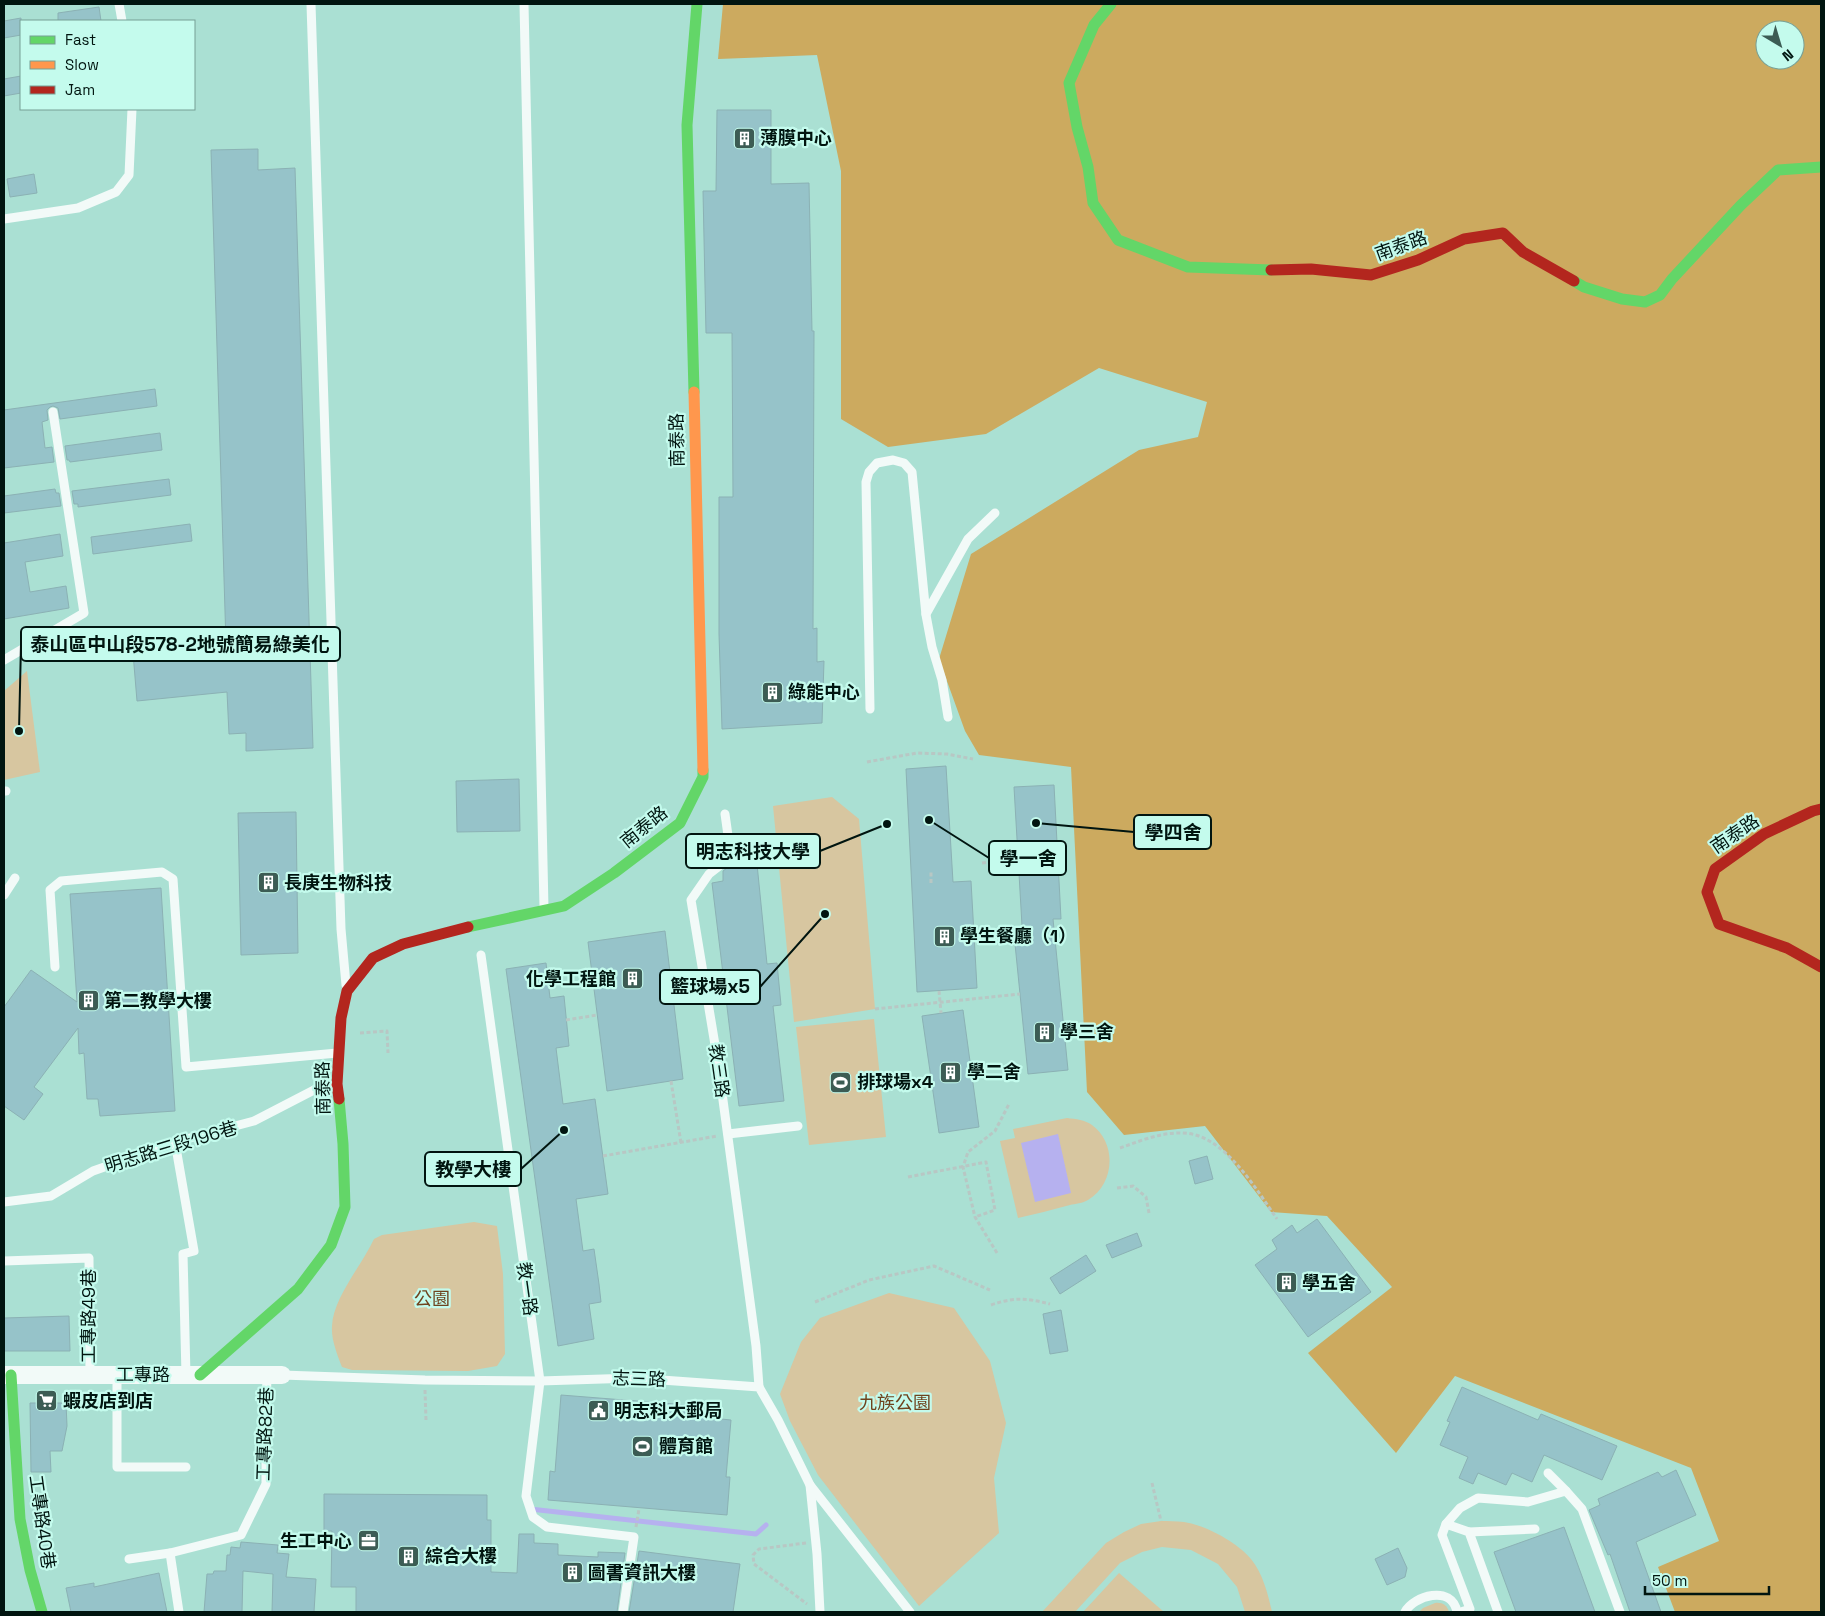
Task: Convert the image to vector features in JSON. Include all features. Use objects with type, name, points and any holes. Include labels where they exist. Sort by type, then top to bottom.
[{"type":"street","name":"南泰路","points":[[193,1375],[298,1289],[331,1245],[345,1207],[343,1144],[337,1084],[341,1018],[347,990],[373,958],[403,944],[457,929],[564,906],[614,873],[680,823],[703,776],[687,124],[697,4]]},
{"type":"street","name":"南泰路","points":[[1111,4],[1094,25],[1069,83],[1077,127],[1088,167],[1093,203],[1118,240],[1188,267],[1249,270],[1311,269],[1371,275],[1418,260],[1464,239],[1503,233],[1523,252],[1584,287],[1622,299],[1644,302],[1660,295],[1672,279],[1735,212],[1778,170],[1821,167]]},
{"type":"street","name":"南泰路","points":[[1821,809],[1764,834],[1715,869],[1707,892],[1718,924],[1787,948],[1821,967]]},
{"type":"street","name":"工專路","points":[[8,1375],[275,1375]]},
{"type":"street","name":"工專路40巷","points":[[8,1375],[20,1519],[30,1570],[42,1612]]},
{"type":"lane","points":[[119,4],[122,20]]},
{"type":"lane","points":[[311,4],[340,919],[347,990]]},
{"type":"lane","points":[[524,4],[544,910]]},
{"type":"lane","points":[[4,219],[78,208],[116,192],[129,175],[132,110]]},
{"type":"lane","points":[[4,660],[84,613],[54,412]]},
{"type":"lane","points":[[870,709],[866,482],[869,472],[877,463],[893,460],[904,463],[912,472],[926,615],[932,647],[942,680],[948,717]]},
{"type":"lane","points":[[926,615],[968,539],[995,513]]},
{"type":"lane","name":"教三路","points":[[725,814],[731,857],[709,874],[691,900],[728,1134],[756,1346],[758,1387]]},
{"type":"lane","points":[[55,967],[50,890],[60,881],[162,872],[173,879],[186,1067],[339,1052]]},
{"type":"lane","points":[[4,895],[15,878]]},
{"type":"lane","name":"教一路","points":[[481,955],[540,1381],[526,1496],[533,1517],[547,1527],[634,1538],[623,1612]]},
{"type":"lane","name":"明志路三段196巷","points":[[4,1202],[51,1196],[93,1171],[175,1142],[254,1122],[314,1090],[337,1084]]},
{"type":"lane","points":[[728,1134],[798,1126]]},
{"type":"lane","points":[[175,1142],[194,1251],[183,1254],[193,1375]]},
{"type":"lane","name":"工專路49巷","points":[[4,1261],[89,1258],[90,1375]]},
{"type":"lane","points":[[118,1375],[117,1467],[186,1467]]},
{"type":"lane","name":"志三路","points":[[275,1375],[424,1380],[540,1381],[634,1378],[758,1387]]},
{"type":"lane","name":"工專路82巷","points":[[129,1559],[170,1554],[241,1535],[266,1484],[266,1415],[275,1375]]},
{"type":"lane","points":[[758,1387],[778,1420],[810,1484],[910,1612]]},
{"type":"lane","points":[[1548,1473],[1582,1509],[1620,1612]]},
{"type":"lane","points":[[810,1484],[820,1612]]},
{"type":"lane","points":[[1461,1612],[1470,1609],[1442,1535],[1446,1524],[1460,1508],[1478,1498],[1528,1502],[1566,1491]]},
{"type":"lane","points":[[1446,1524],[1469,1532],[1535,1529]]},
{"type":"lane","points":[[1469,1532],[1498,1612]]},
{"type":"lane","points":[[170,1554],[178,1612]]},
{"type":"lane","points":[[1405,1612],[1412,1604],[1433,1595],[1440,1595],[1447,1596],[1452,1601],[1457,1612]]},
{"type":"path","points":[[867,762],[917,753],[947,754],[973,759]]},
{"type":"path","points":[[982,864],[1018,858]]},
{"type":"path","points":[[930,883],[931,872]]},
{"type":"path","points":[[939,991],[941,1013]]},
{"type":"path","points":[[875,1009],[1020,994]]},
{"type":"path","points":[[566,1020],[597,1014]]},
{"type":"path","points":[[351,1033],[387,1031],[388,1053]]},
{"type":"path","points":[[671,1081],[681,1142]]},
{"type":"path","points":[[997,1253],[974,1216],[963,1167],[968,1152],[994,1131],[1009,1104]]},
{"type":"path","points":[[1120,1148],[1151,1137],[1184,1132],[1207,1138],[1231,1158],[1277,1219]]},
{"type":"path","points":[[603,1156],[728,1134]]},
{"type":"path","points":[[908,1177],[986,1162],[996,1210],[974,1216]]},
{"type":"path","points":[[449,1179],[510,1169]]},
{"type":"path","points":[[1117,1188],[1133,1186],[1146,1197],[1149,1213]]},
{"type":"path","points":[[815,1302],[869,1280],[934,1266],[990,1290]]},
{"type":"path","points":[[991,1305],[1005,1300],[1025,1298],[1050,1304]]},
{"type":"path","points":[[424,1380],[426,1420]]},
{"type":"path","points":[[1152,1483],[1161,1521]]},
{"type":"path","points":[[810,1606],[754,1564],[753,1554],[760,1549],[816,1542]]},
{"type":"green space","points":[[27,671],[40,772],[4,780],[4,691]]},
{"type":"green space","points":[[832,797],[859,819],[875,1009],[794,1022],[773,806]]},
{"type":"green space","name":"排球場x4","points":[[874,1019],[886,1137],[809,1145],[796,1027]]},
{"type":"green space","points":[[1067,1118],[1089,1123],[1100,1133],[1106,1142],[1110,1163],[1104,1184],[1097,1193],[1086,1201],[1018,1218],[1000,1141],[1015,1138],[1013,1129]]},
{"type":"green space","name":"公園","points":[[474,1222],[497,1226],[503,1274],[505,1354],[497,1366],[468,1371],[352,1370],[342,1367],[332,1336],[334,1315],[337,1304],[374,1239],[382,1235]]},
{"type":"green space","name":"九族公園","points":[[889,1293],[954,1308],[990,1361],[1006,1423],[994,1478],[999,1533],[919,1606],[818,1475],[790,1421],[780,1394],[801,1342],[820,1318]]},
{"type":"green space","points":[[1161,1521],[1192,1524],[1220,1535],[1238,1546],[1251,1559],[1259,1571],[1267,1591],[1272,1612],[1245,1612],[1237,1587],[1218,1564],[1191,1550],[1162,1547],[1142,1552],[1120,1563],[1075,1612],[1042,1612],[1106,1543],[1141,1524]]},
{"type":"green space","points":[[1119,1573],[1164,1612],[1083,1612]]},
{"type":"green space","points":[[1435,1603],[1444,1605],[1449,1612],[1419,1612],[1423,1608]]},
{"type":"shaded area","points":[[723,4],[1821,4],[1821,1612],[1675,1612],[1658,1567],[1719,1541],[1691,1468],[1455,1376],[1396,1453],[1308,1353],[1392,1287],[1327,1216],[1271,1212],[1205,1126],[1124,1135],[1087,1092],[1071,767],[979,755],[965,731],[939,659],[971,554],[1139,450],[1198,437],[1207,402],[1099,368],[986,434],[888,447],[841,419],[841,171],[817,55],[718,59]]},
{"type":"shaded area","points":[[1058,1134],[1071,1193],[1035,1202],[1021,1143]]},
{"type":"building","points":[[99,7],[101,20],[58,20],[58,13]]},
{"type":"building","points":[[21,18],[20,35],[4,38],[4,21]]},
{"type":"building","points":[[20,76],[20,93],[4,96],[4,79]]},
{"type":"building","points":[[717,110],[771,110],[771,184],[809,183],[812,331],[814,331],[813,629],[817,628],[817,662],[824,661],[822,723],[722,729],[719,634],[719,497],[733,497],[732,333],[706,333],[703,191],[716,191]]},
{"type":"building","points":[[258,149],[258,170],[295,168],[313,748],[246,751],[246,733],[229,734],[227,692],[137,701],[133,653],[226,644],[211,150]]},
{"type":"building","points":[[34,174],[37,193],[10,197],[7,179]]},
{"type":"building","points":[[155,389],[157,406],[60,419],[58,408],[50,407],[47,410],[48,420],[42,422],[45,448],[52,447],[54,462],[4,468],[4,410]]},
{"type":"building","points":[[160,433],[162,450],[70,462],[67,460],[65,446]]},
{"type":"building","points":[[169,479],[171,495],[78,507],[78,504],[74,504],[72,491]]},
{"type":"building","points":[[55,489],[56,493],[59,493],[61,506],[4,513],[4,496]]},
{"type":"building","points":[[190,524],[192,541],[93,554],[91,537]]},
{"type":"building","points":[[60,534],[63,556],[25,562],[30,592],[66,586],[69,608],[4,619],[4,543]]},
{"type":"building","points":[[946,766],[953,882],[971,881],[977,988],[917,992],[906,769]]},
{"type":"building","points":[[519,779],[520,831],[457,832],[456,781]]},
{"type":"building","points":[[1054,785],[1061,919],[1053,919],[1068,1070],[1028,1074],[1015,944],[1023,943],[1014,787]]},
{"type":"building","name":"長庚生物科技","points":[[296,812],[298,953],[241,955],[238,813]]},
{"type":"building","points":[[757,864],[767,964],[777,963],[781,1005],[773,1006],[784,1101],[739,1106],[712,883],[723,881],[723,871],[727,868]]},
{"type":"building","name":"第二教學大樓","points":[[161,888],[175,1111],[100,1116],[98,1099],[87,1099],[84,1053],[79,1054],[78,1028],[34,1087],[43,1094],[24,1120],[4,1106],[4,1007],[31,970],[77,1002],[70,894]]},
{"type":"building","name":"化學工程館","points":[[665,931],[683,1079],[607,1091],[588,942]]},
{"type":"building","points":[[546,963],[550,998],[564,996],[569,1046],[556,1048],[563,1104],[595,1099],[608,1194],[576,1199],[583,1251],[594,1249],[599,1284],[601,1302],[589,1304],[594,1339],[558,1346],[506,969]]},
{"type":"building","name":"學二舍","points":[[963,1010],[979,1127],[939,1133],[922,1016]]},
{"type":"building","points":[[1207,1156],[1213,1179],[1195,1184],[1189,1161]]},
{"type":"building","name":"學五舍","points":[[1317,1219],[1371,1292],[1308,1337],[1255,1265],[1277,1249],[1272,1240],[1292,1225],[1297,1233]]},
{"type":"building","points":[[1137,1233],[1142,1246],[1112,1258],[1106,1245]]},
{"type":"building","points":[[1086,1255],[1096,1271],[1060,1294],[1050,1278]]},
{"type":"building","points":[[1061,1310],[1068,1351],[1050,1354],[1043,1314]]},
{"type":"building","points":[[69,1316],[70,1351],[4,1351],[4,1318]]},
{"type":"building","points":[[1462,1387],[1538,1420],[1541,1414],[1617,1446],[1602,1480],[1544,1455],[1532,1482],[1512,1473],[1506,1485],[1478,1473],[1473,1484],[1459,1478],[1468,1457],[1440,1445],[1450,1422],[1447,1421]]},
{"type":"building","name":"體育館","points":[[561,1395],[712,1407],[711,1418],[731,1420],[726,1477],[730,1477],[727,1515],[548,1500],[550,1471],[555,1472]]},
{"type":"building","points":[[30,1403],[66,1403],[67,1426],[62,1451],[50,1451],[51,1472],[31,1472]]},
{"type":"building","points":[[1676,1470],[1696,1515],[1636,1542],[1661,1612],[1630,1612],[1610,1554],[1608,1555],[1589,1510],[1600,1505],[1598,1499],[1658,1472],[1662,1477]]},
{"type":"building","name":"綜合大樓","points":[[324,1494],[487,1495],[487,1520],[491,1520],[491,1572],[517,1573],[519,1534],[534,1534],[534,1543],[558,1544],[558,1555],[598,1557],[598,1552],[625,1553],[617,1612],[356,1612],[356,1587],[331,1587],[332,1531],[324,1531]]},
{"type":"building","points":[[1564,1527],[1595,1612],[1516,1612],[1494,1552]]},
{"type":"building","points":[[241,1542],[278,1545],[277,1553],[289,1554],[286,1577],[316,1579],[314,1612],[272,1612],[273,1574],[243,1571],[242,1612],[204,1612],[207,1574],[213,1574],[214,1571],[226,1571],[227,1555],[230,1555],[231,1547],[240,1548]]},
{"type":"building","points":[[1398,1548],[1407,1568],[1405,1577],[1387,1585],[1375,1559]]},
{"type":"building","points":[[639,1551],[740,1564],[733,1612],[629,1612]]},
{"type":"building","points":[[159,1573],[167,1612],[71,1612],[66,1588],[94,1583],[94,1587]]},
{"type":"waterway","points":[[530,1509],[756,1534],[766,1525]]},
{"type":"traffic: fast","points":[[694,392],[687,125],[697,4]]},
{"type":"traffic: fast","points":[[1111,4],[1094,25],[1069,83],[1077,127],[1088,167],[1093,203],[1118,240],[1188,267],[1271,270]]},
{"type":"traffic: fast","points":[[1574,281],[1584,287],[1622,299],[1645,302],[1660,295],[1672,279],[1741,205],[1778,170],[1821,167]]},
{"type":"traffic: fast","points":[[468,927],[564,906],[614,873],[680,823],[703,777],[703,770]]},
{"type":"traffic: fast","points":[[200,1375],[298,1289],[331,1245],[345,1207],[339,1099]]},
{"type":"traffic: fast","points":[[11,1375],[20,1519],[30,1570],[42,1612]]},
{"type":"traffic: slow","points":[[694,392],[703,770]]},
{"type":"traffic: jam","points":[[1271,270],[1311,269],[1371,275],[1418,260],[1464,239],[1503,233],[1523,252],[1574,281]]},
{"type":"traffic: jam","points":[[1821,809],[1764,834],[1715,869],[1707,892],[1719,924],[1787,948],[1821,967]]},
{"type":"traffic: jam","points":[[339,1099],[337,1084],[341,1018],[347,991],[373,958],[403,944],[468,927]]},
{"type":"place","name":"薄膜中心","points":[[744,138]]},
{"type":"place","name":"綠能中心","points":[[772,692]]},
{"type":"place","name":"泰山區中山段578-2地號簡易綠美化","points":[[19,731]]},
{"type":"place","name":"學一舍","points":[[929,820]]},
{"type":"place","name":"學四舍","points":[[1036,823]]},
{"type":"place","name":"明志科技大學","points":[[887,824]]},
{"type":"place","name":"長庚生物科技","points":[[268,883]]},
{"type":"place","name":"籃球場x5","points":[[825,914]]},
{"type":"place","name":"學生餐廳（1）","points":[[944,936]]},
{"type":"place","name":"化學工程館","points":[[632,979]]},
{"type":"place","name":"第二教學大樓","points":[[88,1001]]},
{"type":"place","name":"學三舍","points":[[1044,1032]]},
{"type":"place","name":"學二舍","points":[[951,1072]]},
{"type":"place","name":"排球場x4","points":[[841,1082]]},
{"type":"place","name":"教學大樓","points":[[564,1130]]},
{"type":"place","name":"學五舍","points":[[1286,1283]]},
{"type":"place","name":"蝦皮店到店","points":[[47,1401]]},
{"type":"place","name":"明志科大郵局","points":[[598,1411]]},
{"type":"place","name":"體育館","points":[[643,1446]]},
{"type":"place","name":"生工中心","points":[[368,1541]]},
{"type":"place","name":"綜合大樓","points":[[409,1556]]},
{"type":"place","name":"圖書資訊大樓","points":[[572,1573]]}]
